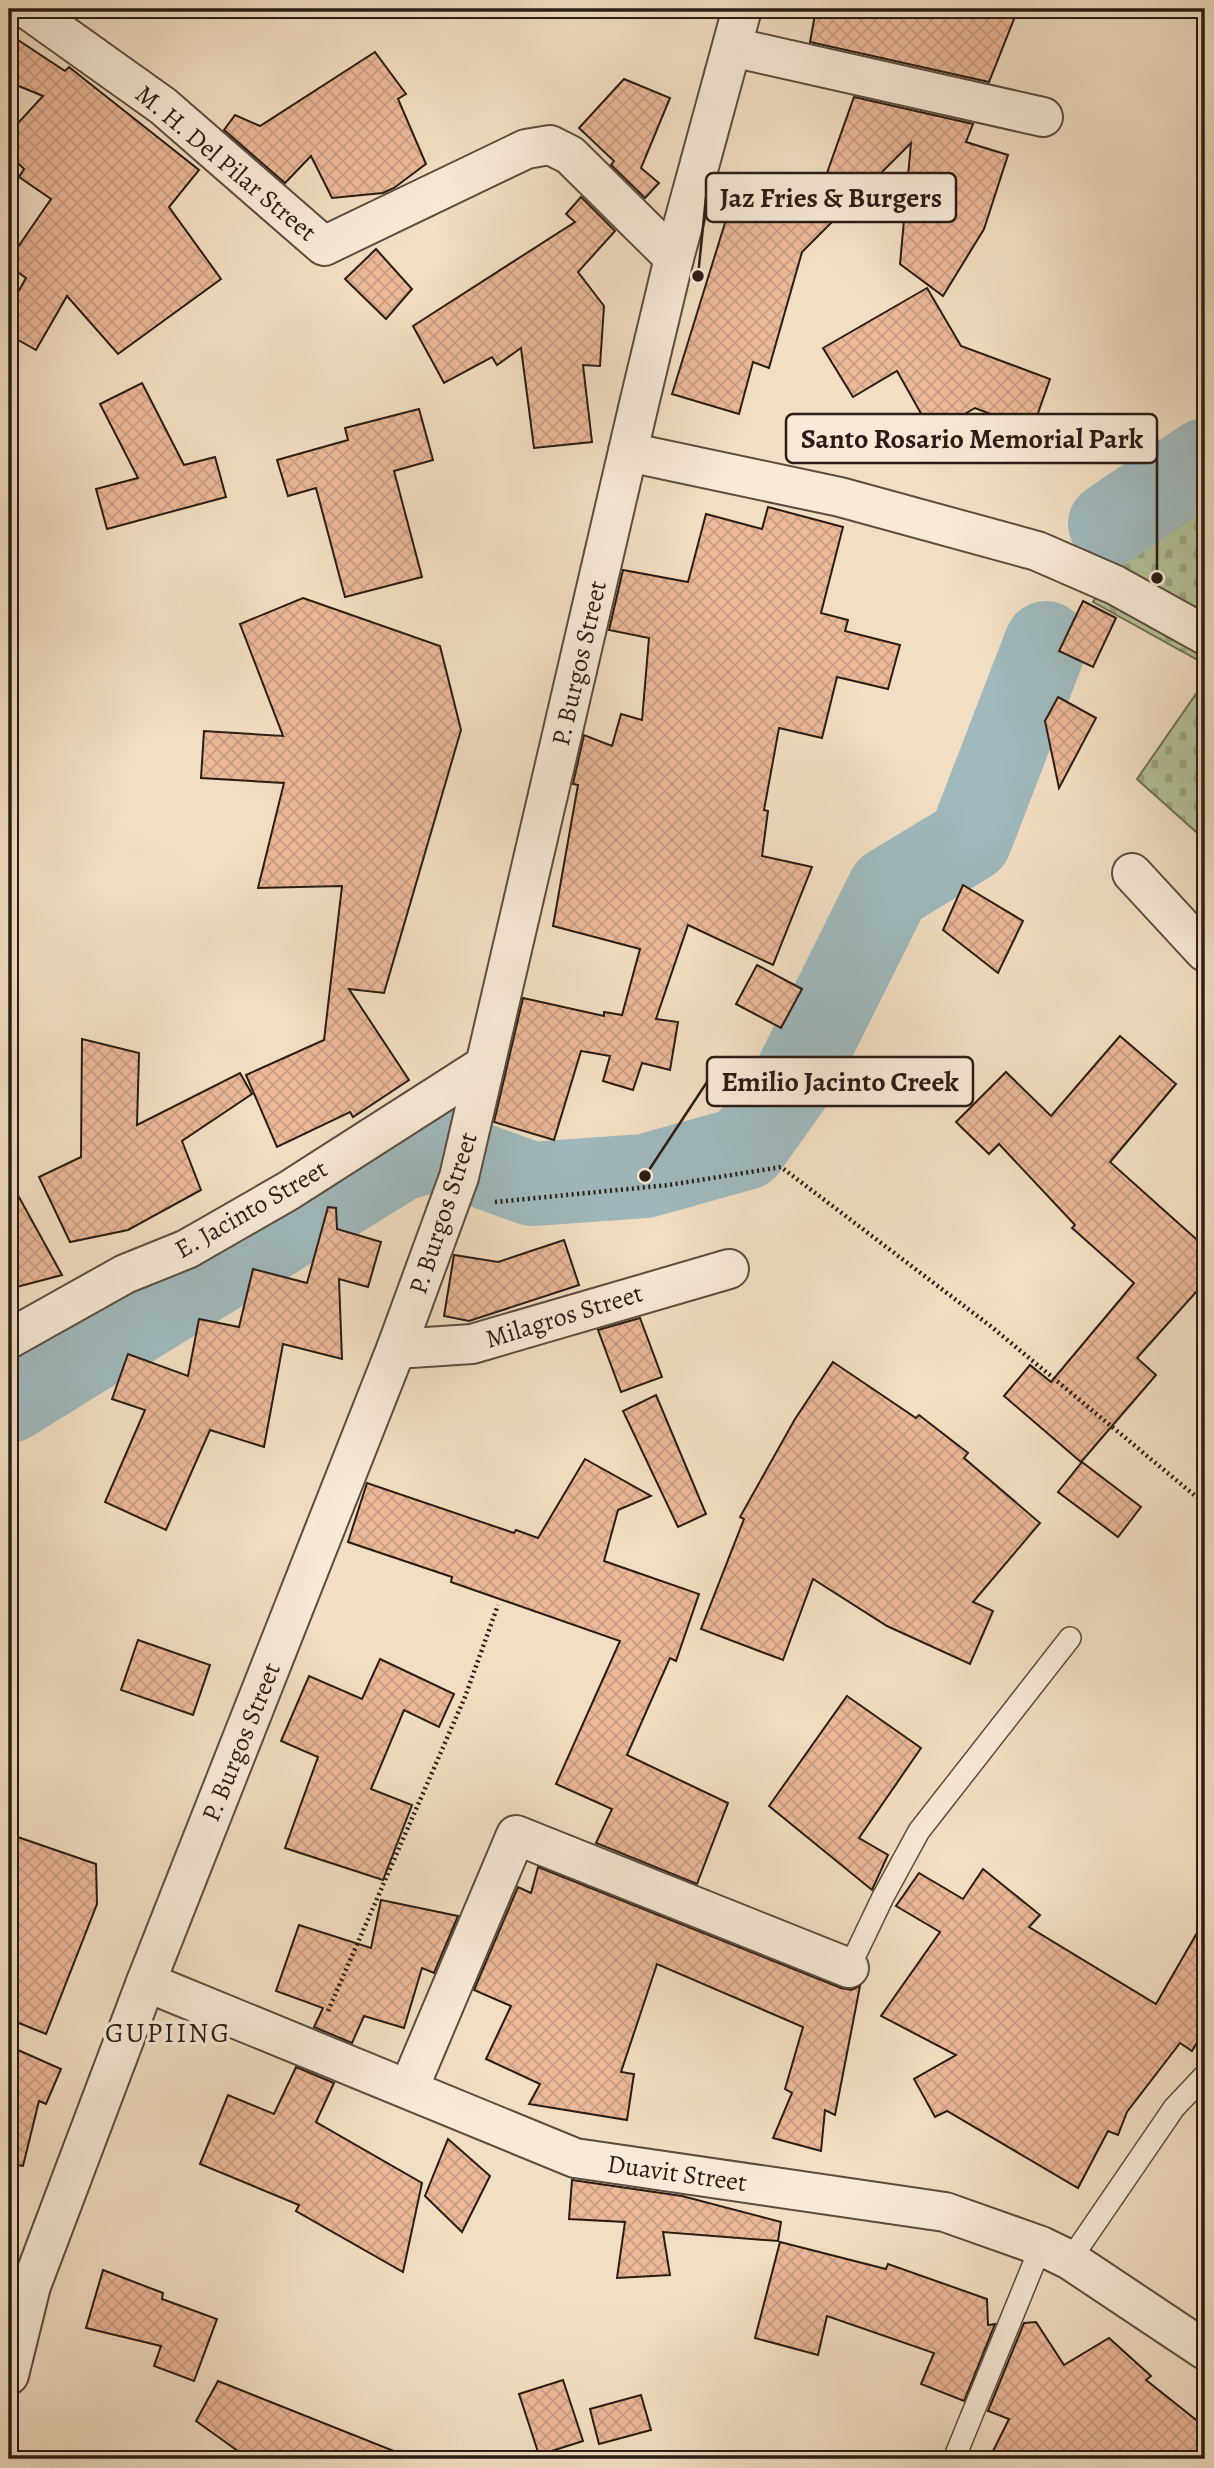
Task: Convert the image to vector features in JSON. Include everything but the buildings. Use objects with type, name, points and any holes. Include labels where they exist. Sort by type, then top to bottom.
[{"type":"street","name":"M. H. Del Pilar Street","points":[[27,9],[163,106],[324,246],[526,149],[550,145],[570,155],[674,258]]},
{"type":"street","name":"P. Burgos Street","points":[[9,2375],[31,2286],[146,1982],[396,1349],[457,1184],[674,258],[742,9]]},
{"type":"street","points":[[732,47],[1043,117]]},
{"type":"street","points":[[628,452],[840,497],[1037,551],[1115,585],[1205,635]]},
{"type":"street","points":[[1132,873],[1205,953]]},
{"type":"street","name":"E. Jacinto Street","points":[[9,1339],[125,1275],[187,1249],[266,1204],[485,1065]]},
{"type":"street","name":"Milagros Street","points":[[396,1349],[472,1344],[729,1269]]},
{"type":"street","points":[[409,2088],[516,1835],[849,1968]]},
{"type":"street","name":"Duavit Street","points":[[146,1982],[575,2158],[945,2212],[1055,2253],[1205,2350]]},
{"type":"lane","points":[[849,1968],[919,1831],[1070,1638]]},
{"type":"lane","points":[[954,2459],[1055,2253],[1174,2108],[1205,2075]]},
{"type":"path","points":[[457,1184],[488,1202],[670,1185],[781,1167],[993,1328],[1205,1504]]},
{"type":"path","points":[[311,2049],[465,1696],[498,1605]]},
{"type":"green space","points":[[1205,499],[1205,664],[1093,602],[1123,555]]},
{"type":"green space","points":[[1205,681],[1205,840],[1137,779]]},
{"type":"waterway","points":[[1110,524],[1205,460]]},
{"type":"waterway","points":[[9,1401],[400,1159],[435,1149],[532,1184],[645,1176],[745,1148],[795,1078],[889,889],[970,840],[1046,643]]},
{"type":"place","name":"Jaz Fries & Burgers","points":[[698,276]]},
{"type":"place","name":"Santo Rosario Memorial Park","points":[[1157,578]]},
{"type":"place","name":"Emilio Jacinto Creek","points":[[645,1176]]},
{"type":"district","name":"GUPIING","points":[[168,2033]]}]
